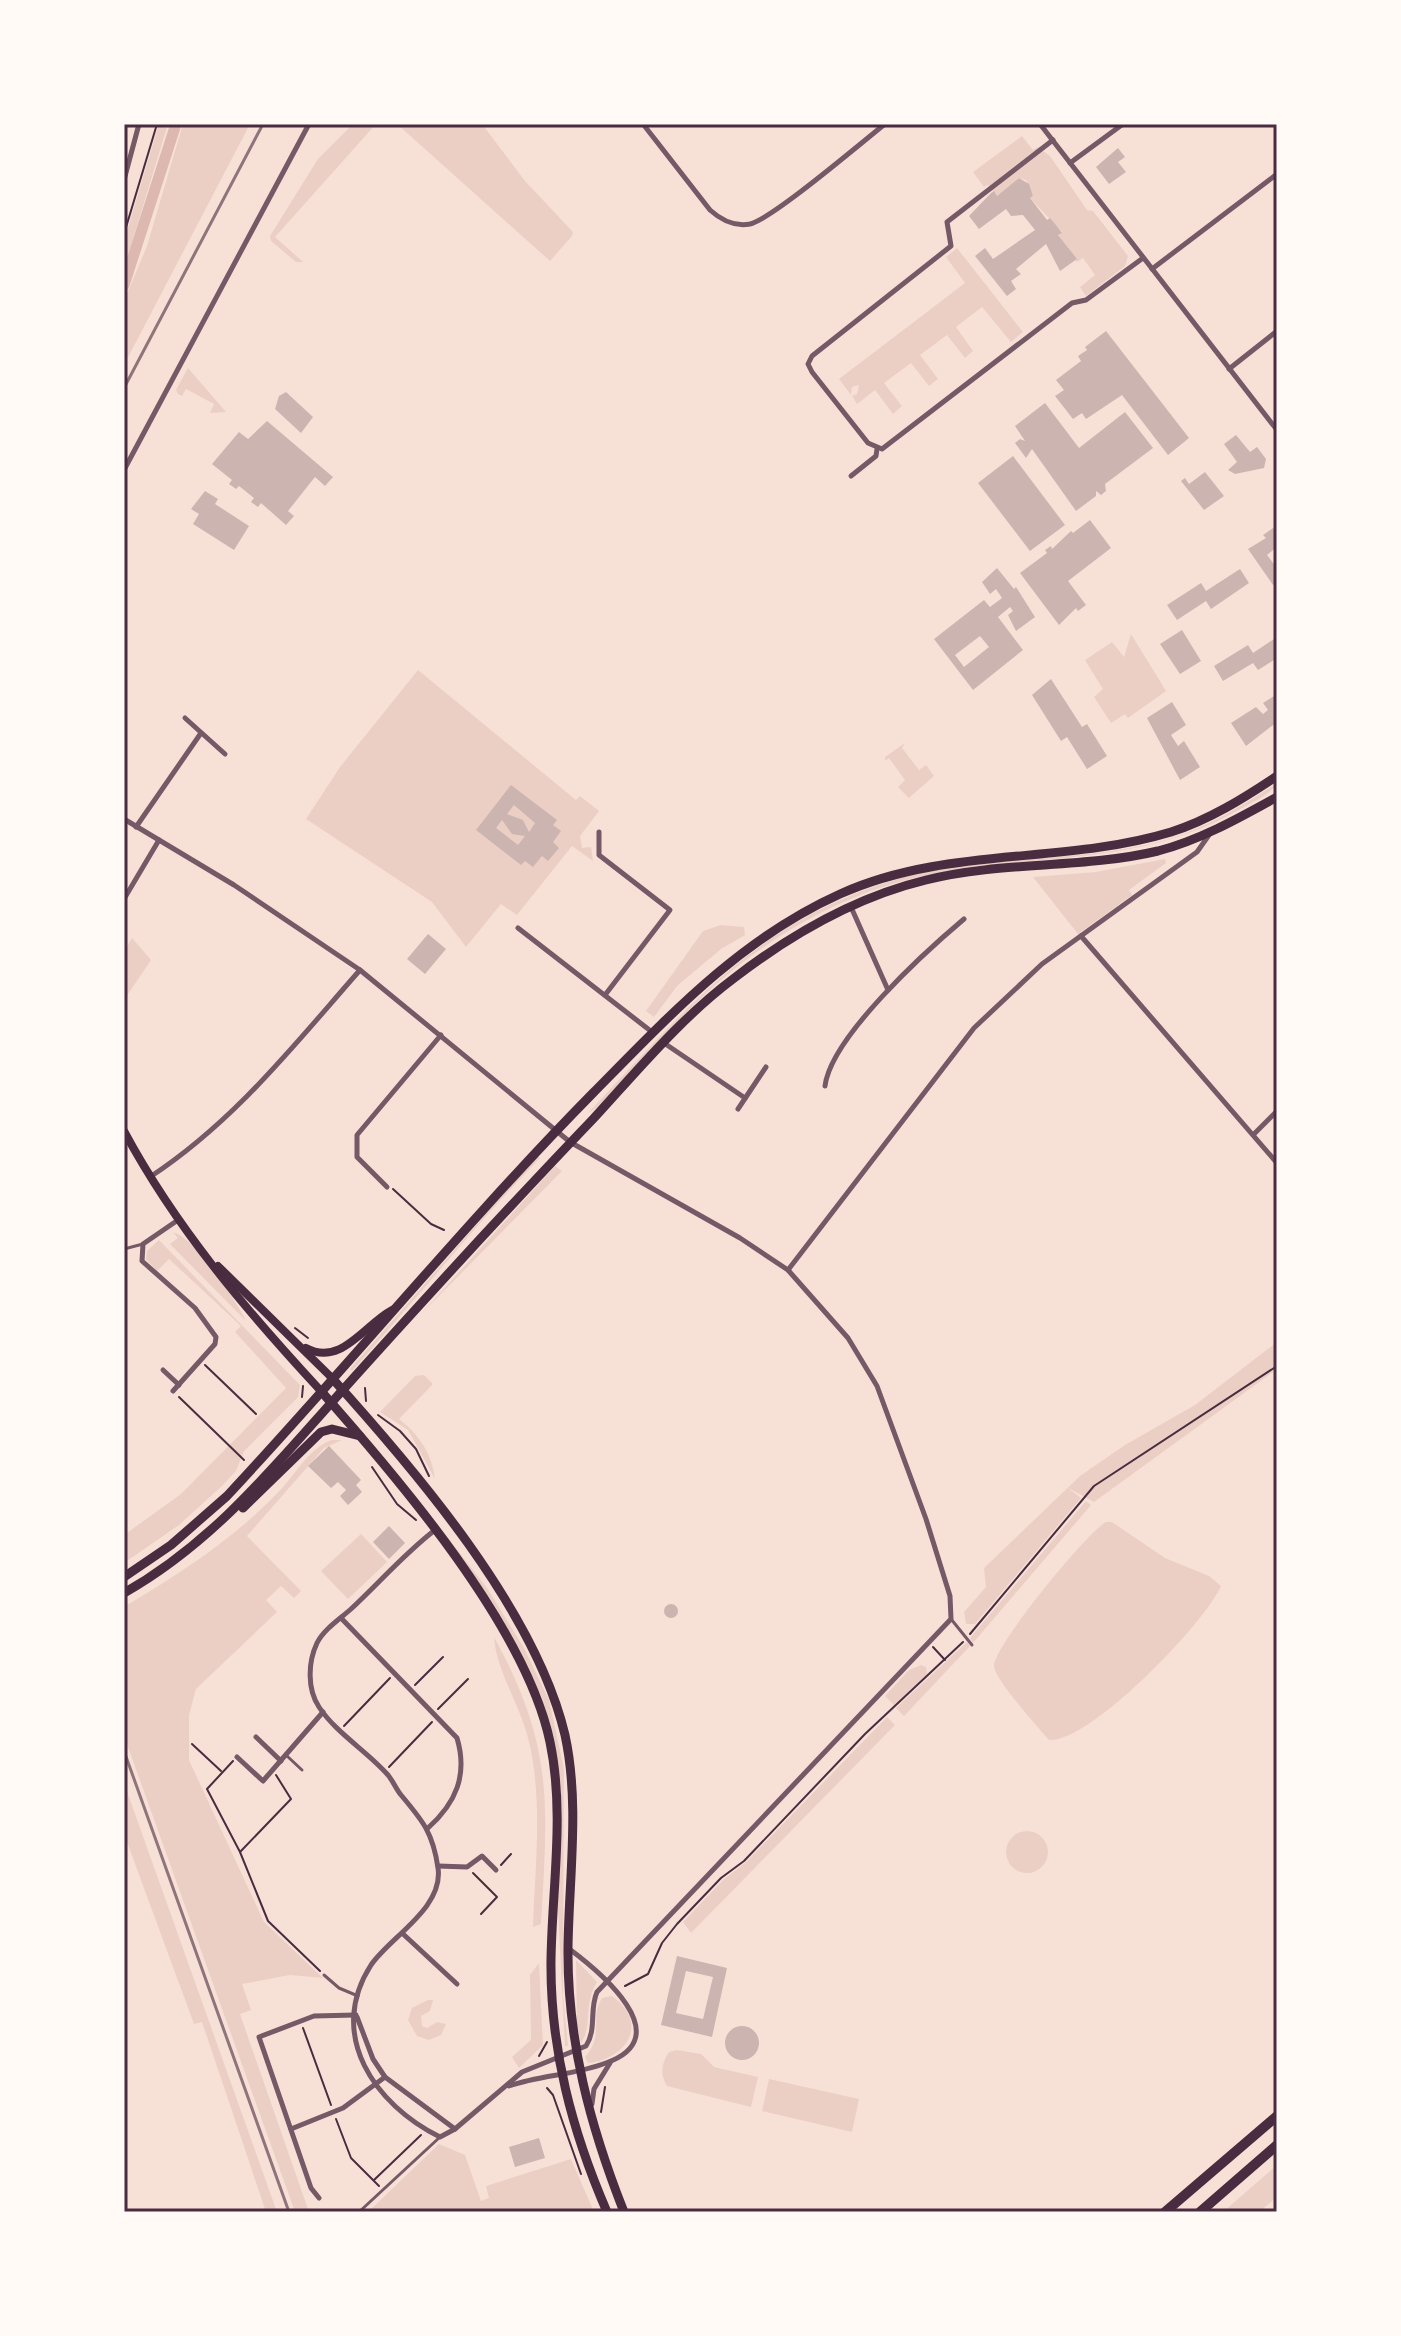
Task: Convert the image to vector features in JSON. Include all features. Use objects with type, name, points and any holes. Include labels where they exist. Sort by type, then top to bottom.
[{"type":"highway","points":[[1165,2212],[1277,2116]]},
{"type":"highway","points":[[1200,2212],[1277,2145]]},
{"type":"main road","points":[[124,1577],[208,1514],[555,1132],[652,1032],[704,983],[758,940],[841,894],[887,876],[942,863],[1097,846],[1170,832],[1212,814],[1277,776]]},
{"type":"main road","points":[[215,1529],[272,1473],[570,1142],[664,1043],[732,979],[807,929],[881,893],[930,879],[1142,854],[1211,830],[1277,797]]},
{"type":"main road","points":[[124,1131],[149,1177],[178,1220],[241,1303],[332,1403],[435,1530],[513,1648],[541,1708],[550,1741],[557,1804],[551,1975],[560,2073],[583,2152],[607,2212]]},
{"type":"main road","points":[[203,1251],[331,1377],[446,1516],[505,1603],[543,1669],[556,1703],[570,1771],[568,1948],[575,2053],[578,2071],[624,2212]]},
{"type":"main road","points":[[300,1344],[317,1353],[335,1353],[392,1309]]},
{"type":"main road","points":[[124,1593],[181,1557],[250,1503],[321,1432],[342,1430],[361,1437]]},
{"type":"street","points":[[124,180],[139,124]]},
{"type":"street","points":[[124,470],[309,124]]},
{"type":"street","points":[[643,124],[710,210],[722,220],[740,225],[765,217],[885,124]]},
{"type":"street","points":[[1040,124],[1277,430]]},
{"type":"street","points":[[1070,163],[1123,124]]},
{"type":"street","points":[[877,449],[868,443],[812,372],[810,358],[951,246],[947,222],[1053,140]]},
{"type":"street","points":[[1152,269],[1277,174]]},
{"type":"street","points":[[877,449],[893,442],[1072,303],[1086,300],[1143,258]]},
{"type":"street","points":[[1229,369],[1277,331]]},
{"type":"street","points":[[851,476],[876,456],[877,449]]},
{"type":"street","points":[[185,718],[225,754]]},
{"type":"street","points":[[136,827],[201,733]]},
{"type":"street","points":[[124,819],[360,970],[555,1132],[740,1238],[788,1270],[848,1338],[877,1386],[926,1519],[950,1596],[951,1619],[608,1984],[597,1992],[593,2000],[588,2044],[575,2053],[522,2072],[455,2129],[440,2137],[394,2106],[374,2086],[357,2053],[353,2030],[358,1996],[371,1965],[429,1901],[438,1876],[438,1866],[428,1828],[385,1771],[323,1712],[312,1691],[312,1661],[321,1636],[435,1530]]},
{"type":"street","points":[[788,1270],[974,1028],[1042,964],[1197,852],[1211,830]]},
{"type":"street","points":[[599,832],[599,855],[670,910],[605,995]]},
{"type":"street","points":[[124,899],[159,840]]},
{"type":"street","points":[[850,907],[888,990]]},
{"type":"street","points":[[825,1086],[830,1064],[888,990],[964,919]]},
{"type":"street","points":[[518,928],[652,1032]]},
{"type":"street","points":[[1081,936],[1255,1133],[1277,1163]]},
{"type":"street","points":[[149,1177],[184,1154],[244,1102],[360,970]]},
{"type":"street","points":[[387,1187],[357,1157],[357,1135],[441,1035]]},
{"type":"street","points":[[664,1043],[745,1098]]},
{"type":"street","points":[[738,1109],[766,1067]]},
{"type":"street","points":[[1255,1133],[1277,1111]]},
{"type":"street","points":[[173,1391],[215,1344],[213,1329],[145,1266],[141,1256],[143,1244],[178,1220]]},
{"type":"street","points":[[163,1370],[179,1385]]},
{"type":"street","points":[[341,1618],[457,1738],[462,1765],[450,1806],[428,1828]]},
{"type":"street","points":[[237,1757],[263,1781],[323,1712]]},
{"type":"street","points":[[256,1737],[281,1761]]},
{"type":"street","points":[[438,1866],[467,1867],[482,1856],[496,1870]]},
{"type":"street","points":[[402,1933],[457,1984]]},
{"type":"street","points":[[568,1948],[632,2010],[637,2025],[632,2042],[610,2062],[592,2097],[598,2126]]},
{"type":"street","points":[[356,2015],[373,2059],[385,2077],[455,2129]]},
{"type":"street","points":[[319,2198],[311,2188],[259,2037],[314,2016],[356,2015]]},
{"type":"street","points":[[504,2088],[610,2062]]},
{"type":"street","points":[[291,2129],[334,2113],[385,2077]]},
{"type":"lane","points":[[124,1249],[143,1244]]},
{"type":"lane","points":[[951,1619],[972,1645]]},
{"type":"lane","points":[[287,1756],[302,1770]]},
{"type":"lane","points":[[324,1975],[339,1988],[358,1996]]},
{"type":"lane","points":[[359,2212],[440,2137]]},
{"type":"path","points":[[124,234],[157,124]]},
{"type":"path","points":[[387,1187],[394,1189],[431,1224],[444,1230]]},
{"type":"path","points":[[201,1361],[256,1414]]},
{"type":"path","points":[[625,1986],[648,1974],[662,1943],[721,1878],[744,1861],[865,1734],[946,1661],[1094,1486],[1277,1366]]},
{"type":"path","points":[[302,1385],[302,1397]]},
{"type":"path","points":[[363,1393],[365,1388]]},
{"type":"path","points":[[173,1391],[231,1451],[244,1460]]},
{"type":"path","points":[[369,1461],[395,1501],[419,1523]]},
{"type":"path","points":[[928,1643],[946,1661]]},
{"type":"path","points":[[411,1689],[443,1657]]},
{"type":"path","points":[[341,1729],[395,1673]]},
{"type":"path","points":[[385,1771],[468,1679]]},
{"type":"path","points":[[192,1744],[222,1772]]},
{"type":"path","points":[[237,1757],[207,1789],[240,1852],[268,1921],[324,1975]]},
{"type":"path","points":[[240,1852],[291,1799],[273,1770]]},
{"type":"path","points":[[467,1867],[497,1897],[481,1914]]},
{"type":"path","points":[[598,2126],[606,2087]]},
{"type":"path","points":[[547,2088],[553,2095]]},
{"type":"path","points":[[374,2180],[421,2135],[430,2131]]},
{"type":"shaded area","points":[[159,124],[168,124],[124,268],[124,241]]},
{"type":"shaded area","points":[[183,124],[250,124],[124,365],[124,301],[147,246]]},
{"type":"shaded area","points":[[353,124],[376,124],[275,237],[303,262],[296,262],[271,241],[270,236],[318,159]]},
{"type":"shaded area","points":[[397,124],[482,124],[525,181],[573,232],[572,236],[550,261]]},
{"type":"shaded area","points":[[1022,136],[1033,150],[1038,147],[1050,156],[1087,210],[1093,211],[1128,256],[1125,266],[1086,296],[1080,287],[1095,275],[1083,258],[1077,262],[1058,235],[1062,232],[1030,198],[1033,196],[1026,180],[1019,178],[997,196],[988,185],[984,187],[973,172]]},
{"type":"shaded area","points":[[957,248],[1023,332],[1011,342],[982,307],[956,327],[973,351],[965,358],[947,335],[920,355],[938,379],[929,386],[911,363],[884,383],[902,406],[893,414],[875,390],[857,404],[852,396],[857,394],[859,385],[852,387],[851,395],[839,379],[965,283],[946,257]]},
{"type":"shaded area","points":[[188,368],[226,412],[210,413],[214,404],[186,389],[182,396],[178,394],[176,390]]},
{"type":"shaded area","points":[[1131,634],[1166,691],[1128,718],[1125,714],[1111,723],[1094,697],[1103,689],[1085,660],[1112,642],[1124,657]]},
{"type":"shaded area","points":[[418,670],[576,800],[580,796],[599,811],[580,836],[582,848],[591,847],[593,861],[572,846],[517,915],[501,904],[466,947],[432,902],[306,819],[340,767]]},
{"type":"shaded area","points":[[905,743],[902,748],[919,770],[926,765],[934,776],[909,798],[898,787],[905,780],[889,758],[885,761],[885,757]]},
{"type":"shaded area","points":[[1277,783],[1244,807],[1201,829],[1173,838],[1225,815]]},
{"type":"shaded area","points":[[1168,839],[1112,852],[932,874],[886,886],[835,906],[765,946],[721,980],[609,1096],[588,1113],[658,1038],[728,971],[808,916],[853,894],[905,877],[970,864],[1104,852]]},
{"type":"shaded area","points":[[1165,859],[1166,863],[1129,890],[1132,895],[1078,934],[1033,877],[1096,872]]},
{"type":"shaded area","points":[[721,925],[744,927],[745,935],[721,949],[677,986],[654,1017],[646,1011],[703,931]]},
{"type":"shaded area","points":[[132,938],[151,960],[124,1000],[124,951]]},
{"type":"shaded area","points":[[537,1156],[540,1158],[352,1371],[350,1369]]},
{"type":"shaded area","points":[[555,1166],[562,1171],[421,1314]]},
{"type":"shaded area","points":[[173,1232],[182,1236],[203,1257],[246,1321],[170,1244],[178,1238]]},
{"type":"shaded area","points":[[159,1240],[300,1385],[298,1397],[244,1451],[236,1471],[223,1485],[179,1525],[124,1563],[124,1535],[181,1494],[286,1388],[235,1332],[241,1326],[169,1259],[157,1271],[146,1259],[147,1251]]},
{"type":"shaded area","points":[[1277,1342],[1277,1369],[1094,1502],[1068,1488],[1081,1498],[975,1624],[966,1624],[964,1612],[986,1587],[984,1568],[1080,1476],[1125,1445],[1195,1405]]},
{"type":"shaded area","points":[[424,1375],[433,1384],[399,1419],[423,1445],[435,1479],[408,1430],[380,1412],[415,1376]]},
{"type":"shaded area","points":[[332,1440],[342,1440],[324,1448],[247,1536],[301,1591],[294,1598],[281,1586],[266,1600],[277,1612],[196,1689],[189,1715],[189,1760],[264,1922],[323,1978],[290,1975],[242,1984],[251,2010],[240,2014],[309,2212],[295,2212],[124,1736],[124,1607],[228,1538],[283,1487],[311,1453]]},
{"type":"shaded area","points":[[1086,1501],[1091,1505],[973,1643],[970,1638]]},
{"type":"shaded area","points":[[423,1505],[487,1588],[524,1648],[549,1700],[564,1769],[563,1996],[568,2046],[565,2046],[558,1911],[561,1794],[555,1745],[543,1700],[519,1650]]},
{"type":"shaded area","points":[[1106,1522],[1112,1522],[1165,1558],[1209,1576],[1221,1586],[1193,1626],[1144,1678],[1091,1722],[1068,1736],[1049,1740],[1009,1692],[994,1666],[1008,1637],[1042,1591],[1080,1546]]},
{"type":"shaded area","points":[[361,1534],[387,1562],[348,1599],[321,1571]]},
{"type":"shaded area","points":[[494,1637],[528,1711],[543,1776],[545,1844],[541,1924],[533,1927],[537,1834],[533,1764],[525,1729],[499,1663]]},
{"type":"shaded area","points":[[967,1642],[970,1646],[904,1716],[896,1708]]},
{"type":"shaded area","points":[[921,1665],[926,1667],[927,1674],[894,1705],[885,1696],[909,1670]]},
{"type":"shaded area","points":[[887,1717],[895,1725],[691,1933],[683,1922]]},
{"type":"shaded area","points":[[124,1783],[277,2212],[266,2212],[202,2022],[194,2024],[124,1834]]},
{"type":"shaded area","points":[[1027,1831],[1042,1837],[1048,1852],[1042,1867],[1027,1873],[1012,1867],[1006,1852],[1012,1837]]},
{"type":"shaded area","points":[[576,1960],[597,1982],[590,1998],[587,2029],[581,2043],[577,2025]]},
{"type":"shaded area","points":[[539,1963],[543,2045],[519,2068],[512,2057],[531,2040],[530,1975]]},
{"type":"shaded area","points":[[612,1996],[630,2017],[629,2038],[614,2055],[588,2063],[585,2057],[596,2034],[598,2005],[602,1998]]},
{"type":"shaded area","points":[[433,2000],[430,2011],[421,2016],[422,2026],[427,2028],[437,2022],[446,2024],[441,2035],[429,2040],[417,2036],[408,2020],[412,2008]]},
{"type":"shaded area","points":[[677,2050],[701,2054],[714,2067],[758,2077],[751,2107],[667,2086],[662,2073],[663,2065],[669,2052]]},
{"type":"shaded area","points":[[769,2079],[859,2099],[852,2132],[762,2111]]},
{"type":"shaded area","points":[[439,2144],[465,2155],[481,2201],[489,2198],[486,2186],[571,2159],[594,2212],[368,2212]]},
{"type":"shaded area","points":[[1277,2165],[1277,2197],[1259,2212],[1223,2212]]},
{"type":"building","points":[[1118,148],[1125,157],[1118,162],[1126,172],[1109,184],[1096,167]]},
{"type":"building","points":[[1019,178],[1029,184],[1033,196],[1030,198],[1047,220],[1050,218],[1056,225],[1062,233],[1058,235],[1077,259],[1060,271],[1046,244],[1016,269],[1021,274],[1011,281],[1016,289],[1007,296],[975,256],[985,248],[993,259],[1035,230],[1023,215],[1011,216],[1006,209],[979,229],[969,216],[991,193],[994,191],[997,196]]},
{"type":"building","points":[[1106,331],[1189,438],[1168,455],[1122,395],[1086,419],[1082,413],[1073,419],[1055,396],[1064,390],[1056,380],[1081,361],[1078,356],[1087,350],[1085,347]]},
{"type":"building","points":[[286,392],[313,417],[301,433],[275,409],[279,396]]},
{"type":"building","points":[[1045,403],[1079,448],[1125,412],[1153,448],[1105,484],[1106,491],[1101,495],[1096,491],[1096,496],[1076,511],[1032,449],[1026,458],[1015,443],[1020,439],[1025,441],[1015,426]]},
{"type":"building","points":[[267,421],[333,477],[325,486],[315,477],[288,511],[294,516],[286,525],[261,503],[258,507],[251,502],[254,498],[239,486],[236,489],[229,484],[232,480],[212,464],[239,432],[248,439]]},
{"type":"building","points":[[1236,435],[1250,452],[1257,447],[1266,459],[1264,468],[1235,474],[1228,470],[1237,462],[1224,444]]},
{"type":"building","points":[[1013,456],[1065,525],[1030,551],[978,483]]},
{"type":"building","points":[[1205,472],[1224,496],[1204,510],[1181,481],[1185,478],[1189,484]]},
{"type":"building","points":[[205,491],[218,499],[215,504],[249,526],[234,550],[193,524],[199,514],[191,509]]},
{"type":"building","points":[[1090,520],[1111,548],[1068,581],[1086,605],[1078,611],[1076,608],[1059,625],[1020,573],[1047,553],[1045,550],[1051,546],[1052,549],[1071,531],[1073,533]]},
{"type":"building","points":[[1273,528],[1277,530],[1277,547],[1267,555],[1277,568],[1277,583],[1273,585],[1248,549],[1266,538],[1263,535]]},
{"type":"building","points":[[997,568],[1014,589],[1016,587],[1035,617],[1016,631],[1008,615],[1013,611],[1010,607],[998,617],[1023,650],[973,690],[934,639],[984,600],[990,607],[1002,598],[996,589],[990,594],[982,582]],"holes":[[[980,636],[989,647],[964,667],[955,655]]]},
{"type":"building","points":[[1240,569],[1249,583],[1211,609],[1206,601],[1177,620],[1167,605],[1201,583],[1206,591]]},
{"type":"building","points":[[1182,630],[1201,661],[1180,674],[1160,644]]},
{"type":"building","points":[[1277,637],[1277,658],[1258,670],[1253,663],[1223,681],[1214,666],[1248,645],[1253,653]]},
{"type":"building","points":[[1051,679],[1082,727],[1087,724],[1107,756],[1087,769],[1067,737],[1061,741],[1032,695]]},
{"type":"building","points":[[1274,696],[1277,722],[1246,746],[1231,723],[1256,707],[1263,714],[1268,710],[1263,703]]},
{"type":"building","points":[[1172,702],[1186,725],[1171,735],[1178,746],[1184,741],[1200,767],[1180,780],[1147,718]]},
{"type":"building","points":[[511,785],[557,820],[553,825],[561,831],[553,842],[559,848],[548,861],[542,856],[533,867],[525,861],[521,865],[476,830]],"holes":[[[514,805],[535,823],[529,832],[523,820],[507,814]],[[502,820],[512,834],[525,836],[518,845],[496,828]]]},
{"type":"building","points":[[428,934],[446,949],[425,974],[407,959]]},
{"type":"building","points":[[329,1446],[361,1480],[356,1485],[362,1492],[348,1505],[340,1496],[346,1490],[338,1482],[331,1488],[308,1466]]},
{"type":"building","points":[[389,1526],[405,1543],[389,1559],[373,1542]]},
{"type":"building","points":[[671,1604],[678,1611],[671,1618],[664,1611]]},
{"type":"building","points":[[677,1956],[727,1968],[712,2037],[661,2025]],"holes":[[[686,1971],[713,1977],[703,2019],[676,2013]]]},
{"type":"building","points":[[742,2026],[754,2031],[759,2043],[754,2055],[742,2060],[730,2055],[725,2043],[730,2031]]},
{"type":"building","points":[[539,2138],[545,2158],[515,2167],[509,2147]]},
{"type":"waterway","points":[[124,285],[176,124]]},
{"type":"railway","points":[[124,388],[263,124]]},
{"type":"railway","points":[[124,1751],[289,2212]]}]
